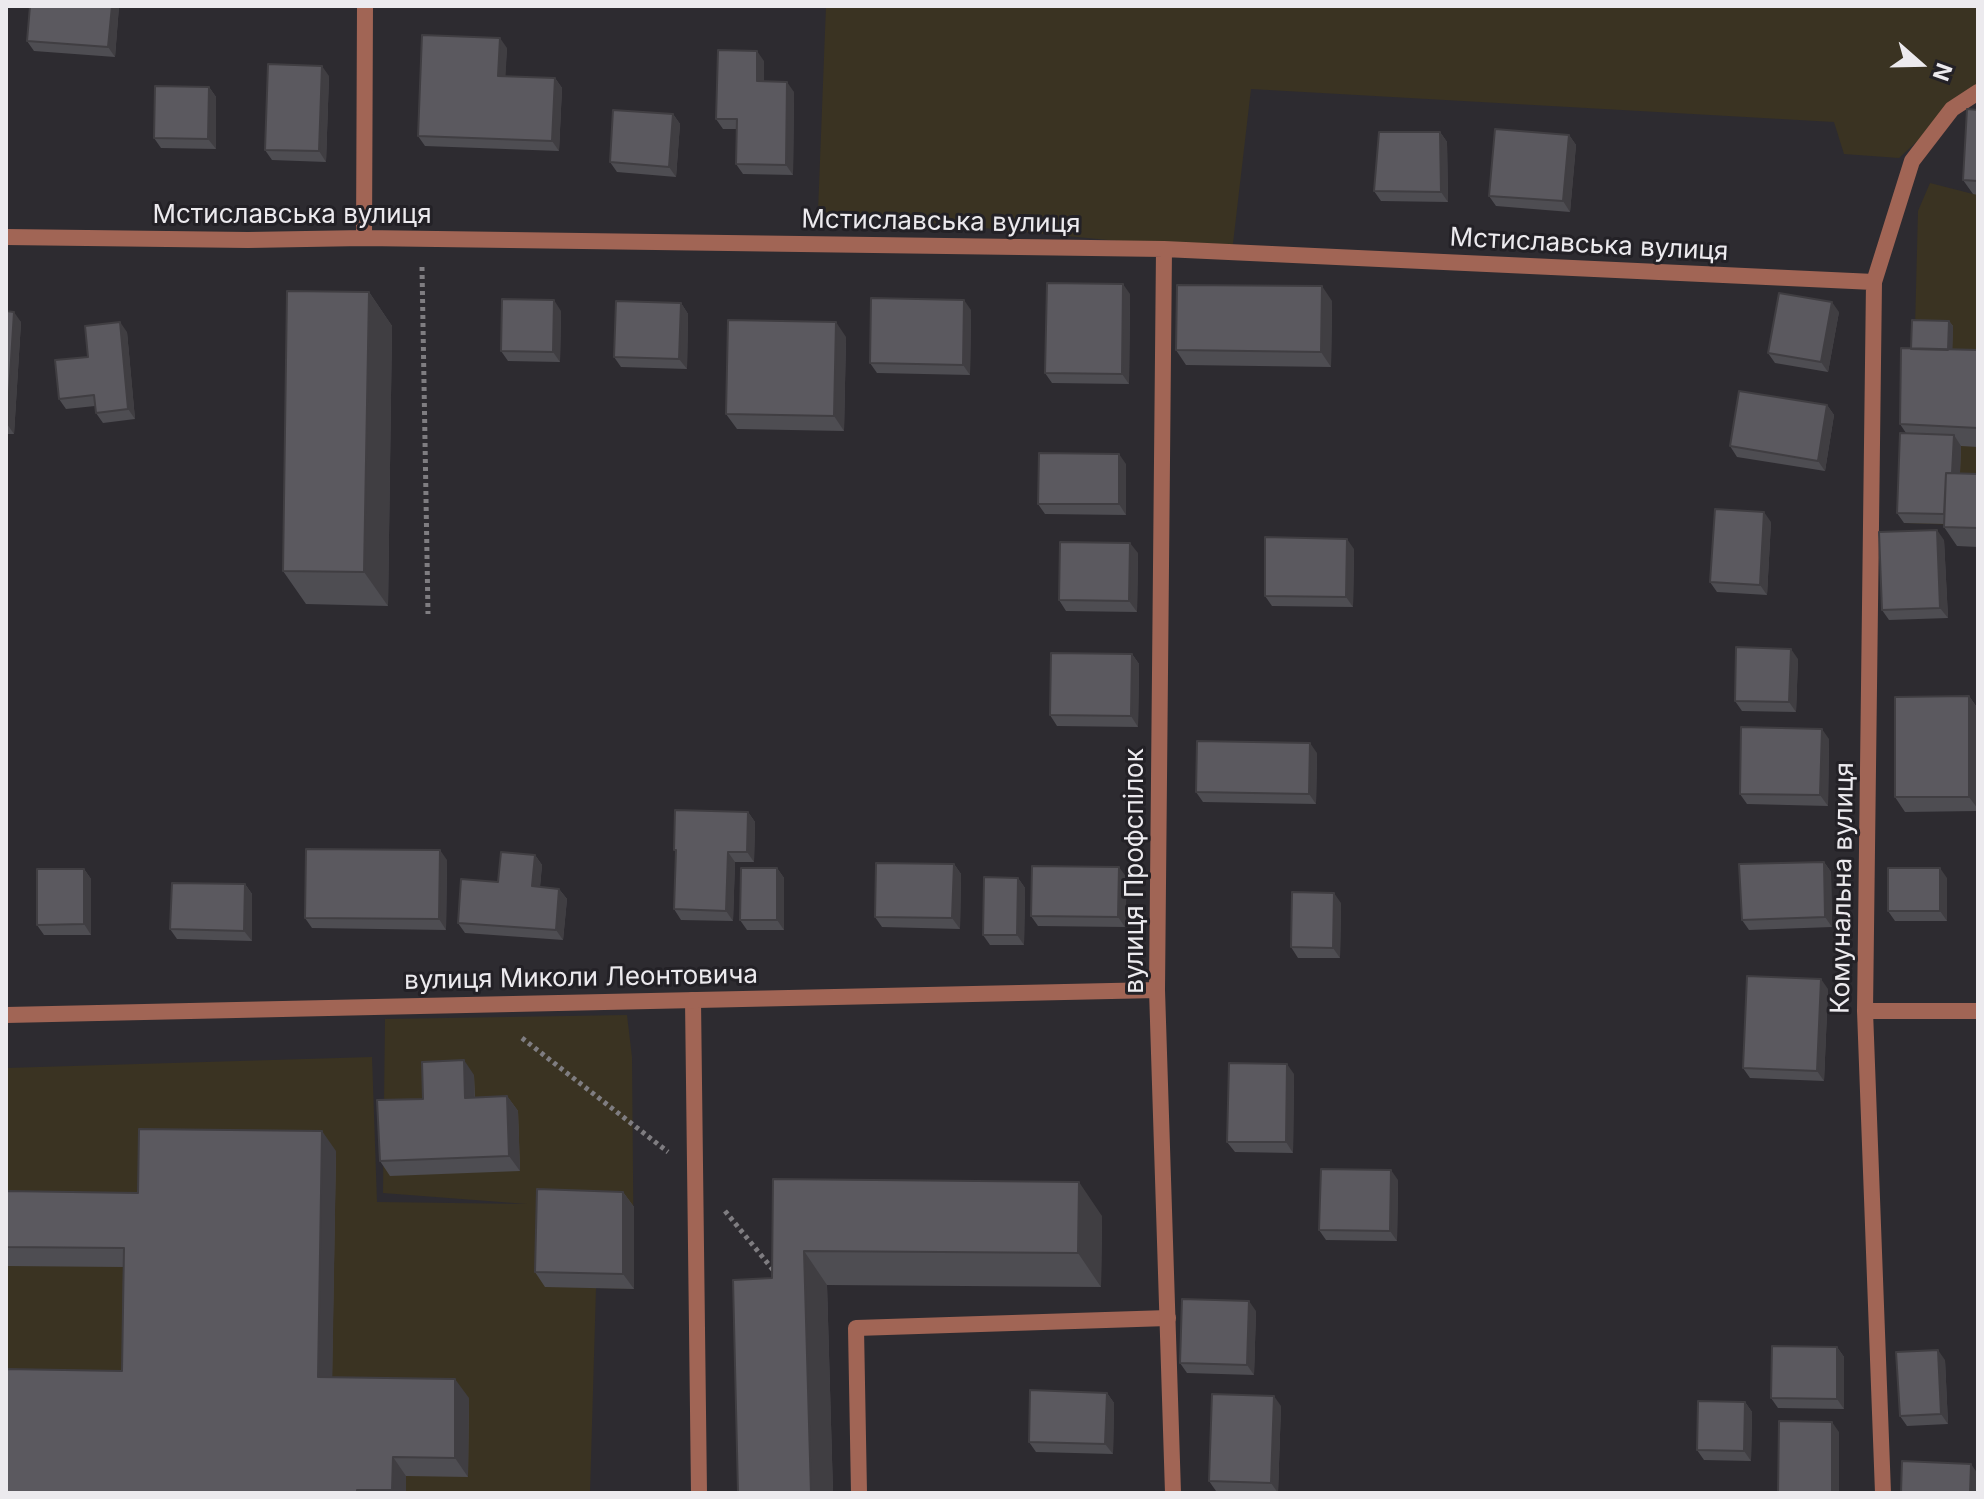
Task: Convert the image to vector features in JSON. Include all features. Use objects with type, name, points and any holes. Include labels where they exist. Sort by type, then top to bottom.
[{"type":"street","points":[[364,238],[365,6]]},
{"type":"street","name":"Комунальна вулиця","points":[[1883,1493],[1865,1011],[1874,282],[1912,161],[1952,109],[1978,92]]},
{"type":"street","name":"Мстиславська вулиця","points":[[6,237],[364,238],[1164,249],[1874,282]]},
{"type":"street","name":"вулиця Профспілок","points":[[1164,249],[1157,990],[1173,1493]]},
{"type":"street","name":"вулиця Миколи Леонтовича","points":[[6,1015],[1157,990]]},
{"type":"street","points":[[693,1000],[699,1493]]},
{"type":"street","points":[[1865,1011],[1978,1011]]},
{"type":"street","points":[[859,1493],[856,1328],[1168,1318]]},
{"type":"path","points":[[422,239],[428,614]]},
{"type":"path","points":[[522,1038],[695,1174]]},
{"type":"path","points":[[725,1211],[775,1272]]},
{"type":"shaded area","points":[[826,6],[1978,6],[1978,92],[1952,109],[1899,158],[1844,154],[1834,122],[1251,89],[1232,252],[818,212]]},
{"type":"shaded area","points":[[1978,124],[1978,547],[1957,525],[1904,523],[1914,367],[1918,211],[1930,183],[1973,194]]},
{"type":"shaded area","points":[[627,1015],[632,1057],[634,1289],[596,1288],[590,1493],[6,1493],[6,1068],[372,1057],[377,1202],[527,1204],[383,1193],[385,1019]]},
{"type":"building","points":[[30,6],[112,6],[108,47],[27,41]]},
{"type":"building","points":[[422,35],[500,38],[498,76],[555,78],[552,141],[418,136]]},
{"type":"building","points":[[718,50],[757,51],[757,81],[787,82],[786,165],[736,164],[737,119],[716,119]]},
{"type":"building","points":[[268,64],[322,66],[319,151],[265,150]]},
{"type":"building","points":[[155,86],[209,87],[208,139],[154,138]]},
{"type":"building","points":[[1967,109],[1978,110],[1978,181],[1963,180]]},
{"type":"building","points":[[613,110],[673,114],[669,167],[610,162]]},
{"type":"building","points":[[1495,129],[1569,135],[1563,201],[1489,196]]},
{"type":"building","points":[[1379,132],[1440,132],[1441,192],[1374,191]]},
{"type":"building","points":[[1047,283],[1123,284],[1122,374],[1045,373]]},
{"type":"building","points":[[1177,285],[1322,286],[1321,352],[1176,350]]},
{"type":"building","points":[[287,291],[369,292],[364,572],[283,571]]},
{"type":"building","points":[[1779,293],[1832,302],[1821,362],[1768,353]]},
{"type":"building","points":[[871,298],[964,300],[963,365],[870,363]]},
{"type":"building","points":[[502,299],[554,300],[553,352],[501,351]]},
{"type":"building","points":[[616,301],[681,303],[679,359],[614,357]]},
{"type":"building","points":[[6,311],[14,312],[7,424],[6,424]]},
{"type":"building","points":[[728,320],[836,322],[834,416],[726,414]]},
{"type":"building","points":[[1912,320],[1949,321],[1948,350],[1911,349]]},
{"type":"building","points":[[120,322],[128,409],[96,413],[94,395],[59,399],[55,360],[88,357],[85,326]]},
{"type":"building","points":[[1901,348],[1978,350],[1978,428],[1900,424]]},
{"type":"building","points":[[1739,391],[1827,405],[1818,461],[1730,446]]},
{"type":"building","points":[[1900,433],[1954,435],[1952,473],[1946,473],[1944,514],[1897,513]]},
{"type":"building","points":[[1039,453],[1119,454],[1119,504],[1038,504]]},
{"type":"building","points":[[1946,473],[1978,474],[1978,528],[1944,527]]},
{"type":"building","points":[[1715,509],[1764,512],[1760,585],[1710,582]]},
{"type":"building","points":[[1937,530],[1940,608],[1882,610],[1879,532]]},
{"type":"building","points":[[1265,537],[1347,539],[1346,597],[1265,596]]},
{"type":"building","points":[[1060,542],[1130,543],[1129,601],[1059,600]]},
{"type":"building","points":[[1736,647],[1791,649],[1789,702],[1735,701]]},
{"type":"building","points":[[1051,653],[1132,654],[1131,716],[1050,715]]},
{"type":"building","points":[[1969,696],[1969,797],[1895,797],[1895,697]]},
{"type":"building","points":[[1741,727],[1822,729],[1820,795],[1740,794]]},
{"type":"building","points":[[1197,741],[1310,743],[1309,794],[1196,792]]},
{"type":"building","points":[[675,810],[748,812],[747,852],[728,852],[726,911],[674,909]]},
{"type":"building","points":[[306,849],[440,850],[439,919],[305,918]]},
{"type":"building","points":[[501,852],[535,855],[532,886],[559,889],[556,930],[458,923],[461,879],[498,882]]},
{"type":"building","points":[[1824,862],[1825,917],[1742,920],[1739,864]]},
{"type":"building","points":[[876,863],[954,864],[952,918],[875,917]]},
{"type":"building","points":[[1032,866],[1119,867],[1118,917],[1031,916]]},
{"type":"building","points":[[741,868],[777,868],[777,920],[740,920]]},
{"type":"building","points":[[1888,868],[1940,868],[1940,911],[1888,911]]},
{"type":"building","points":[[37,869],[84,869],[84,924],[37,925]]},
{"type":"building","points":[[984,877],[1018,878],[1017,935],[983,935]]},
{"type":"building","points":[[172,883],[245,884],[244,931],[170,929]]},
{"type":"building","points":[[1292,892],[1334,893],[1333,948],[1291,947]]},
{"type":"building","points":[[1747,976],[1821,979],[1817,1071],[1743,1068]]},
{"type":"building","points":[[464,1060],[465,1098],[507,1096],[509,1156],[380,1161],[377,1100],[423,1099],[422,1062]]},
{"type":"building","points":[[1229,1063],[1287,1064],[1286,1142],[1227,1142]]},
{"type":"building","points":[[139,1129],[322,1131],[318,1377],[455,1379],[455,1458],[393,1457],[392,1490],[357,1490],[357,1493],[6,1493],[6,1369],[122,1371],[124,1248],[6,1247],[6,1191],[138,1193]]},
{"type":"building","points":[[1321,1169],[1391,1170],[1390,1231],[1319,1230]]},
{"type":"building","points":[[773,1179],[1079,1182],[1078,1253],[804,1251],[811,1493],[738,1493],[733,1280],[772,1278]]},
{"type":"building","points":[[537,1189],[623,1192],[623,1274],[535,1272]]},
{"type":"building","points":[[1182,1299],[1249,1301],[1247,1365],[1180,1363]]},
{"type":"building","points":[[1772,1346],[1837,1347],[1837,1399],[1771,1398]]},
{"type":"building","points":[[1938,1350],[1941,1414],[1900,1416],[1896,1352]]},
{"type":"building","points":[[1030,1390],[1107,1393],[1105,1444],[1029,1442]]},
{"type":"building","points":[[1212,1394],[1274,1396],[1271,1483],[1209,1481]]},
{"type":"building","points":[[1698,1401],[1745,1402],[1744,1451],[1697,1450]]},
{"type":"building","points":[[1779,1421],[1832,1422],[1832,1493],[1778,1493]]},
{"type":"building","points":[[1902,1461],[1971,1464],[1970,1493],[1901,1493]]}]
